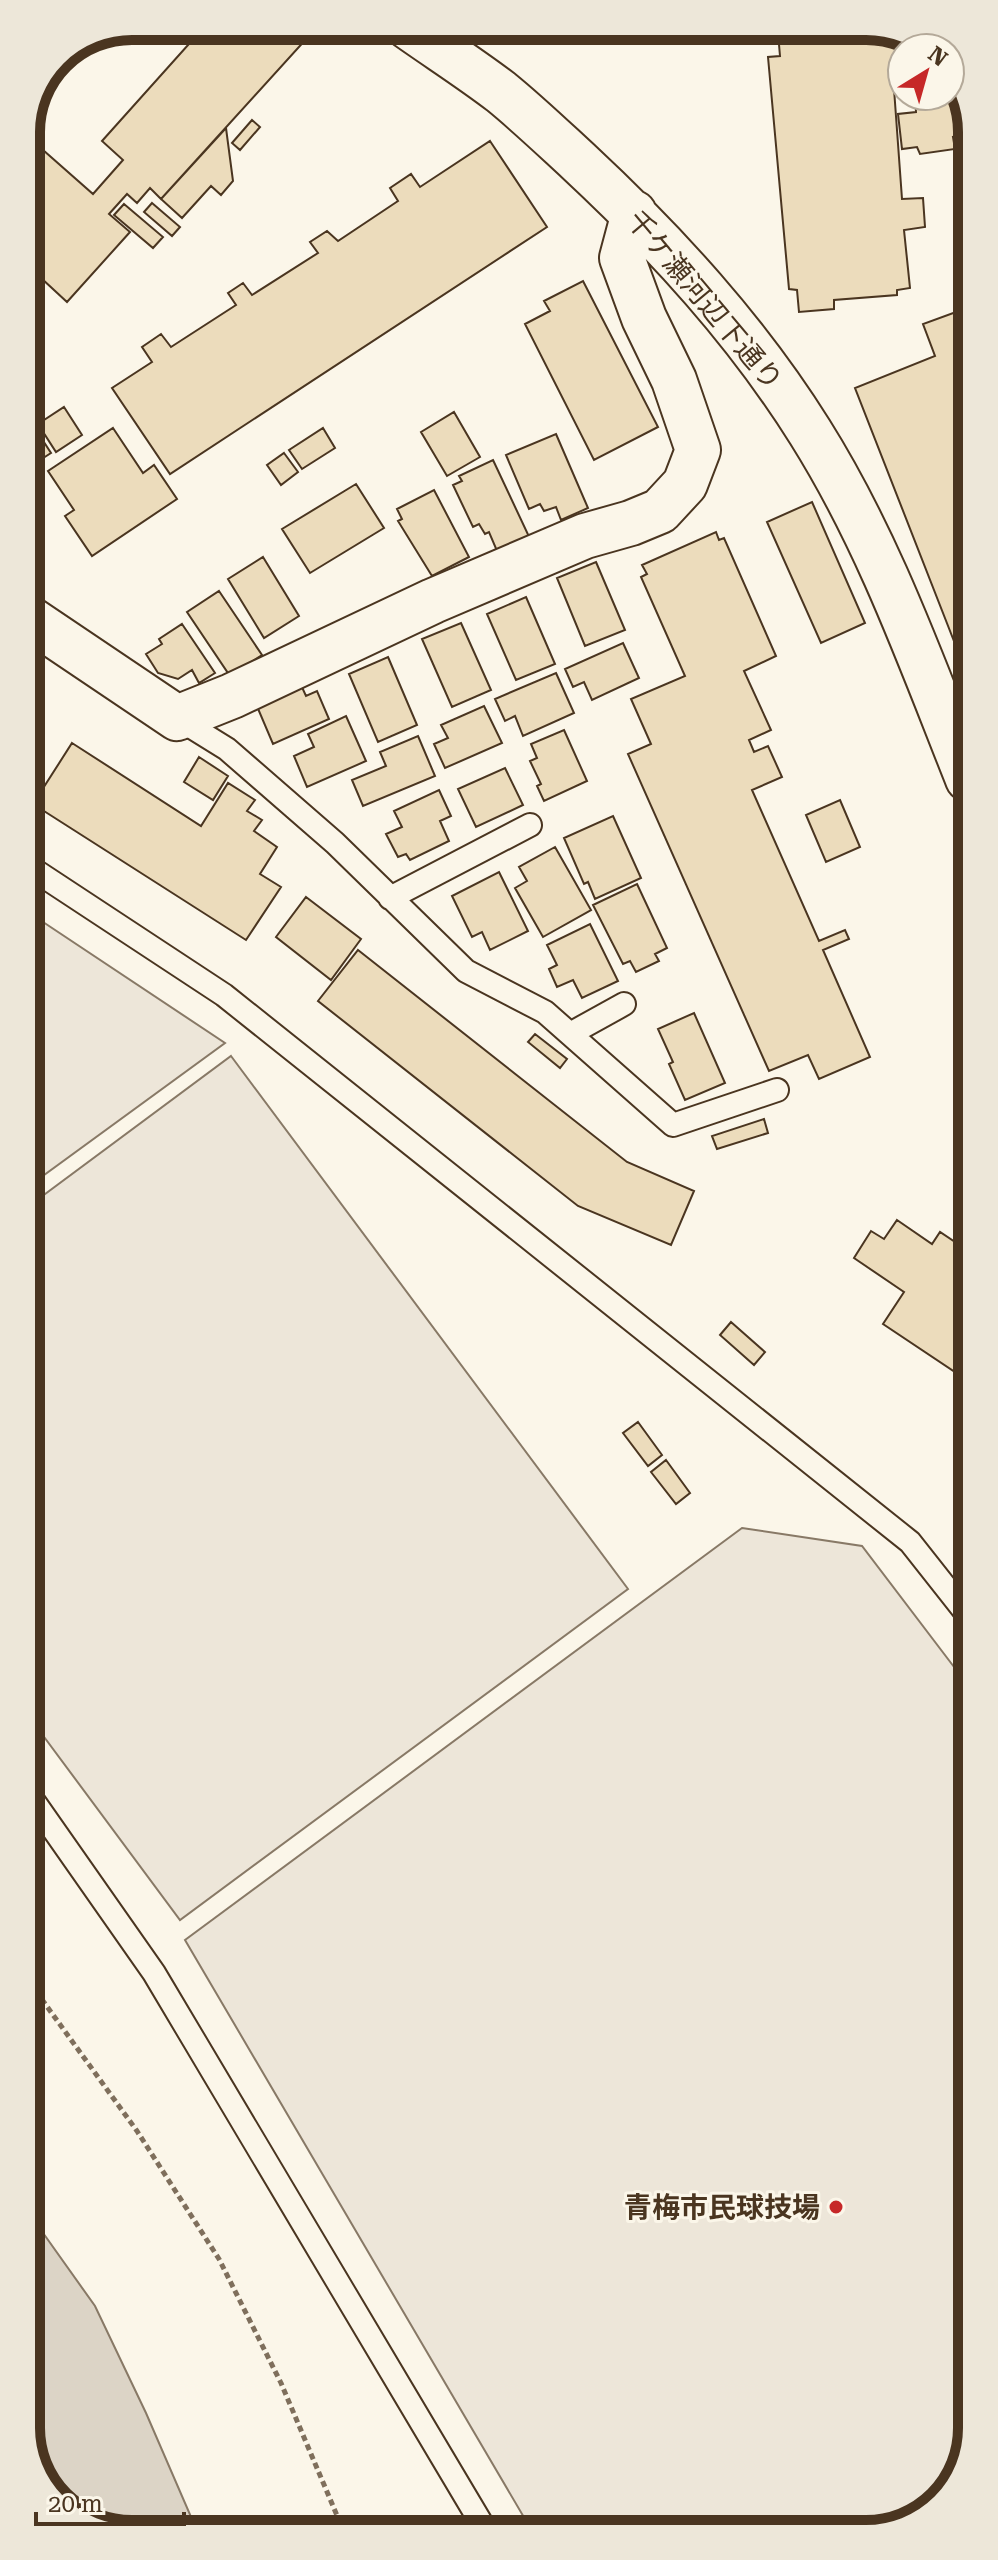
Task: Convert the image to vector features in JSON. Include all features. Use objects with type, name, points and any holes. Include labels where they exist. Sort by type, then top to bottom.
[{"type":"street","name":"千ケ瀬河辺下通り","points":[[427,40],[501,92],[634,213],[676,257],[753,348],[811,434],[860,523],[897,599],[958,754]]},
{"type":"street","points":[[40,626],[177,718],[232,696],[433,601],[571,542],[660,511],[685,484],[698,450],[674,380],[644,318],[622,258],[634,213]]},
{"type":"lane","points":[[177,718],[227,749],[335,843],[466,971],[545,1012],[673,1125],[777,1090]]},
{"type":"lane","points":[[390,898],[530,825]]},
{"type":"lane","points":[[40,874],[224,995],[910,1542],[958,1603]]},
{"type":"lane","points":[[570,1034],[624,1004]]},
{"type":"lane","points":[[40,1810],[154,1973],[479,2520]]},
{"type":"path","points":[[40,1997],[137,2131],[219,2259],[281,2383],[339,2520]]},
{"type":"shaded area","points":[[40,920],[225,1043],[40,1178]]},
{"type":"shaded area","points":[[231,1056],[628,1589],[180,1920],[40,1731],[40,1198]]},
{"type":"shaded area","points":[[742,1528],[862,1546],[958,1672],[958,2428],[953,2458],[939,2484],[907,2511],[878,2519],[526,2520],[185,1940]]},
{"type":"shaded area","points":[[40,2229],[95,2306],[192,2520],[126,2520],[102,2515],[76,2501],[52,2474],[45,2458],[40,2428]]},
{"type":"building","points":[[192,40],[305,40],[161,199],[150,188],[137,203],[127,194],[109,214],[130,232],[67,302],[40,277],[40,147],[93,194],[123,160],[102,141]]},
{"type":"building","points":[[779,40],[886,43],[886,112],[896,112],[902,199],[923,198],[925,227],[904,230],[910,288],[897,290],[897,295],[834,300],[834,309],[799,312],[797,290],[789,289],[768,57],[780,56]]},
{"type":"building","points":[[956,112],[958,137],[953,137],[955,149],[920,154],[917,147],[902,149],[898,114]]},
{"type":"building","points":[[252,120],[260,127],[240,150],[232,143]]},
{"type":"building","points":[[226,128],[233,181],[221,195],[211,186],[182,218],[161,199]]},
{"type":"building","points":[[490,141],[547,227],[170,474],[112,388],[152,362],[142,347],[161,334],[171,347],[236,305],[228,293],[243,283],[252,295],[318,253],[310,242],[327,231],[338,241],[398,201],[390,188],[411,174],[420,187]]},
{"type":"building","points":[[152,203],[180,227],[172,236],[144,212]]},
{"type":"building","points":[[124,204],[163,237],[153,248],[114,215]]},
{"type":"building","points":[[583,281],[658,427],[594,460],[525,324],[550,311],[544,301]]},
{"type":"building","points":[[958,311],[958,651],[855,388],[935,356],[923,324]]},
{"type":"building","points":[[64,407],[82,435],[56,452],[40,423]]},
{"type":"building","points":[[454,412],[480,457],[447,476],[421,432]]},
{"type":"building","points":[[113,428],[143,473],[154,465],[177,499],[92,556],[65,516],[74,510],[48,471]]},
{"type":"building","points":[[323,428],[335,448],[302,469],[289,450]]},
{"type":"building","points":[[556,434],[588,508],[561,520],[556,507],[544,511],[540,504],[529,509],[506,455]]},
{"type":"building","points":[[40,436],[51,453],[40,460]]},
{"type":"building","points":[[284,453],[298,472],[281,485],[267,465]]},
{"type":"building","points":[[493,460],[532,543],[500,558],[489,532],[485,534],[479,524],[473,527],[453,485],[462,481],[459,476]]},
{"type":"building","points":[[356,484],[384,528],[310,573],[282,529]]},
{"type":"building","points":[[434,490],[469,557],[432,576],[398,521],[402,519],[397,509]]},
{"type":"building","points":[[812,502],[865,623],[821,643],[767,522]]},
{"type":"building","points":[[716,532],[719,540],[724,538],[776,656],[744,671],[771,730],[749,740],[754,752],[768,746],[782,777],[752,790],[819,941],[845,930],[849,939],[823,950],[870,1057],[819,1079],[808,1055],[769,1071],[628,754],[651,744],[631,699],[685,676],[641,577],[647,574],[642,565]]},
{"type":"building","points":[[263,557],[299,616],[264,638],[228,579]]},
{"type":"building","points":[[596,562],[625,630],[585,646],[557,578]]},
{"type":"building","points":[[219,591],[262,655],[230,676],[187,612]]},
{"type":"building","points":[[526,597],[555,664],[516,680],[487,614]]},
{"type":"building","points":[[461,623],[491,690],[452,707],[422,639]]},
{"type":"building","points":[[182,624],[215,673],[199,683],[192,670],[178,679],[158,673],[146,654],[162,644],[159,639]]},
{"type":"building","points":[[623,643],[639,678],[592,700],[584,682],[573,687],[565,669]]},
{"type":"building","points":[[388,657],[417,725],[378,742],[349,674]]},
{"type":"building","points":[[556,673],[574,713],[523,736],[515,716],[505,721],[495,699]]},
{"type":"building","points":[[301,685],[306,696],[317,691],[329,719],[273,744],[256,704]]},
{"type":"building","points":[[484,706],[502,743],[445,768],[434,744],[448,738],[441,725]]},
{"type":"building","points":[[346,716],[366,761],[307,787],[294,756],[314,747],[308,734]]},
{"type":"building","points":[[564,730],[587,781],[544,801],[537,786],[541,784],[530,761],[537,758],[531,744]]},
{"type":"building","points":[[418,736],[435,776],[363,806],[352,780],[386,766],[380,752]]},
{"type":"building","points":[[72,743],[201,826],[228,783],[255,800],[247,811],[262,820],[254,831],[277,847],[260,874],[281,887],[246,940],[40,808],[40,793]]},
{"type":"building","points":[[199,757],[228,776],[213,800],[184,782]]},
{"type":"building","points":[[505,768],[523,805],[476,827],[458,789]]},
{"type":"building","points":[[439,790],[451,816],[440,821],[449,841],[410,860],[406,854],[398,857],[386,834],[402,827],[394,811]]},
{"type":"building","points":[[840,800],[860,847],[826,862],[806,815]]},
{"type":"building","points":[[613,816],[641,878],[595,899],[588,882],[584,884],[564,838]]},
{"type":"building","points":[[555,847],[591,910],[543,937],[515,888],[527,881],[519,867]]},
{"type":"building","points":[[499,872],[528,931],[490,950],[482,932],[472,937],[452,896]]},
{"type":"building","points":[[637,884],[667,948],[655,954],[659,961],[636,972],[630,961],[623,964],[593,905]]},
{"type":"building","points":[[306,897],[361,939],[331,980],[276,937]]},
{"type":"building","points":[[590,924],[618,981],[582,998],[573,980],[557,987],[549,969],[557,965],[547,945]]},
{"type":"building","points":[[358,950],[627,1162],[694,1191],[671,1245],[578,1206],[318,1001]]},
{"type":"building","points":[[694,1013],[725,1083],[685,1100],[658,1029]]},
{"type":"building","points":[[535,1034],[567,1059],[560,1068],[528,1042]]},
{"type":"building","points":[[764,1119],[768,1133],[717,1149],[712,1136]]},
{"type":"building","points":[[897,1220],[932,1244],[940,1232],[958,1244],[955,1262],[958,1264],[958,1374],[883,1324],[904,1292],[854,1258],[871,1231],[884,1239]]},
{"type":"building","points":[[731,1322],[765,1352],[754,1365],[720,1335]]},
{"type":"building","points":[[638,1422],[662,1455],[648,1466],[623,1433]]},
{"type":"building","points":[[666,1460],[690,1493],[676,1504],[651,1472]]},
{"type":"place","name":"青梅市民球技場","points":[[836,2207]]}]
